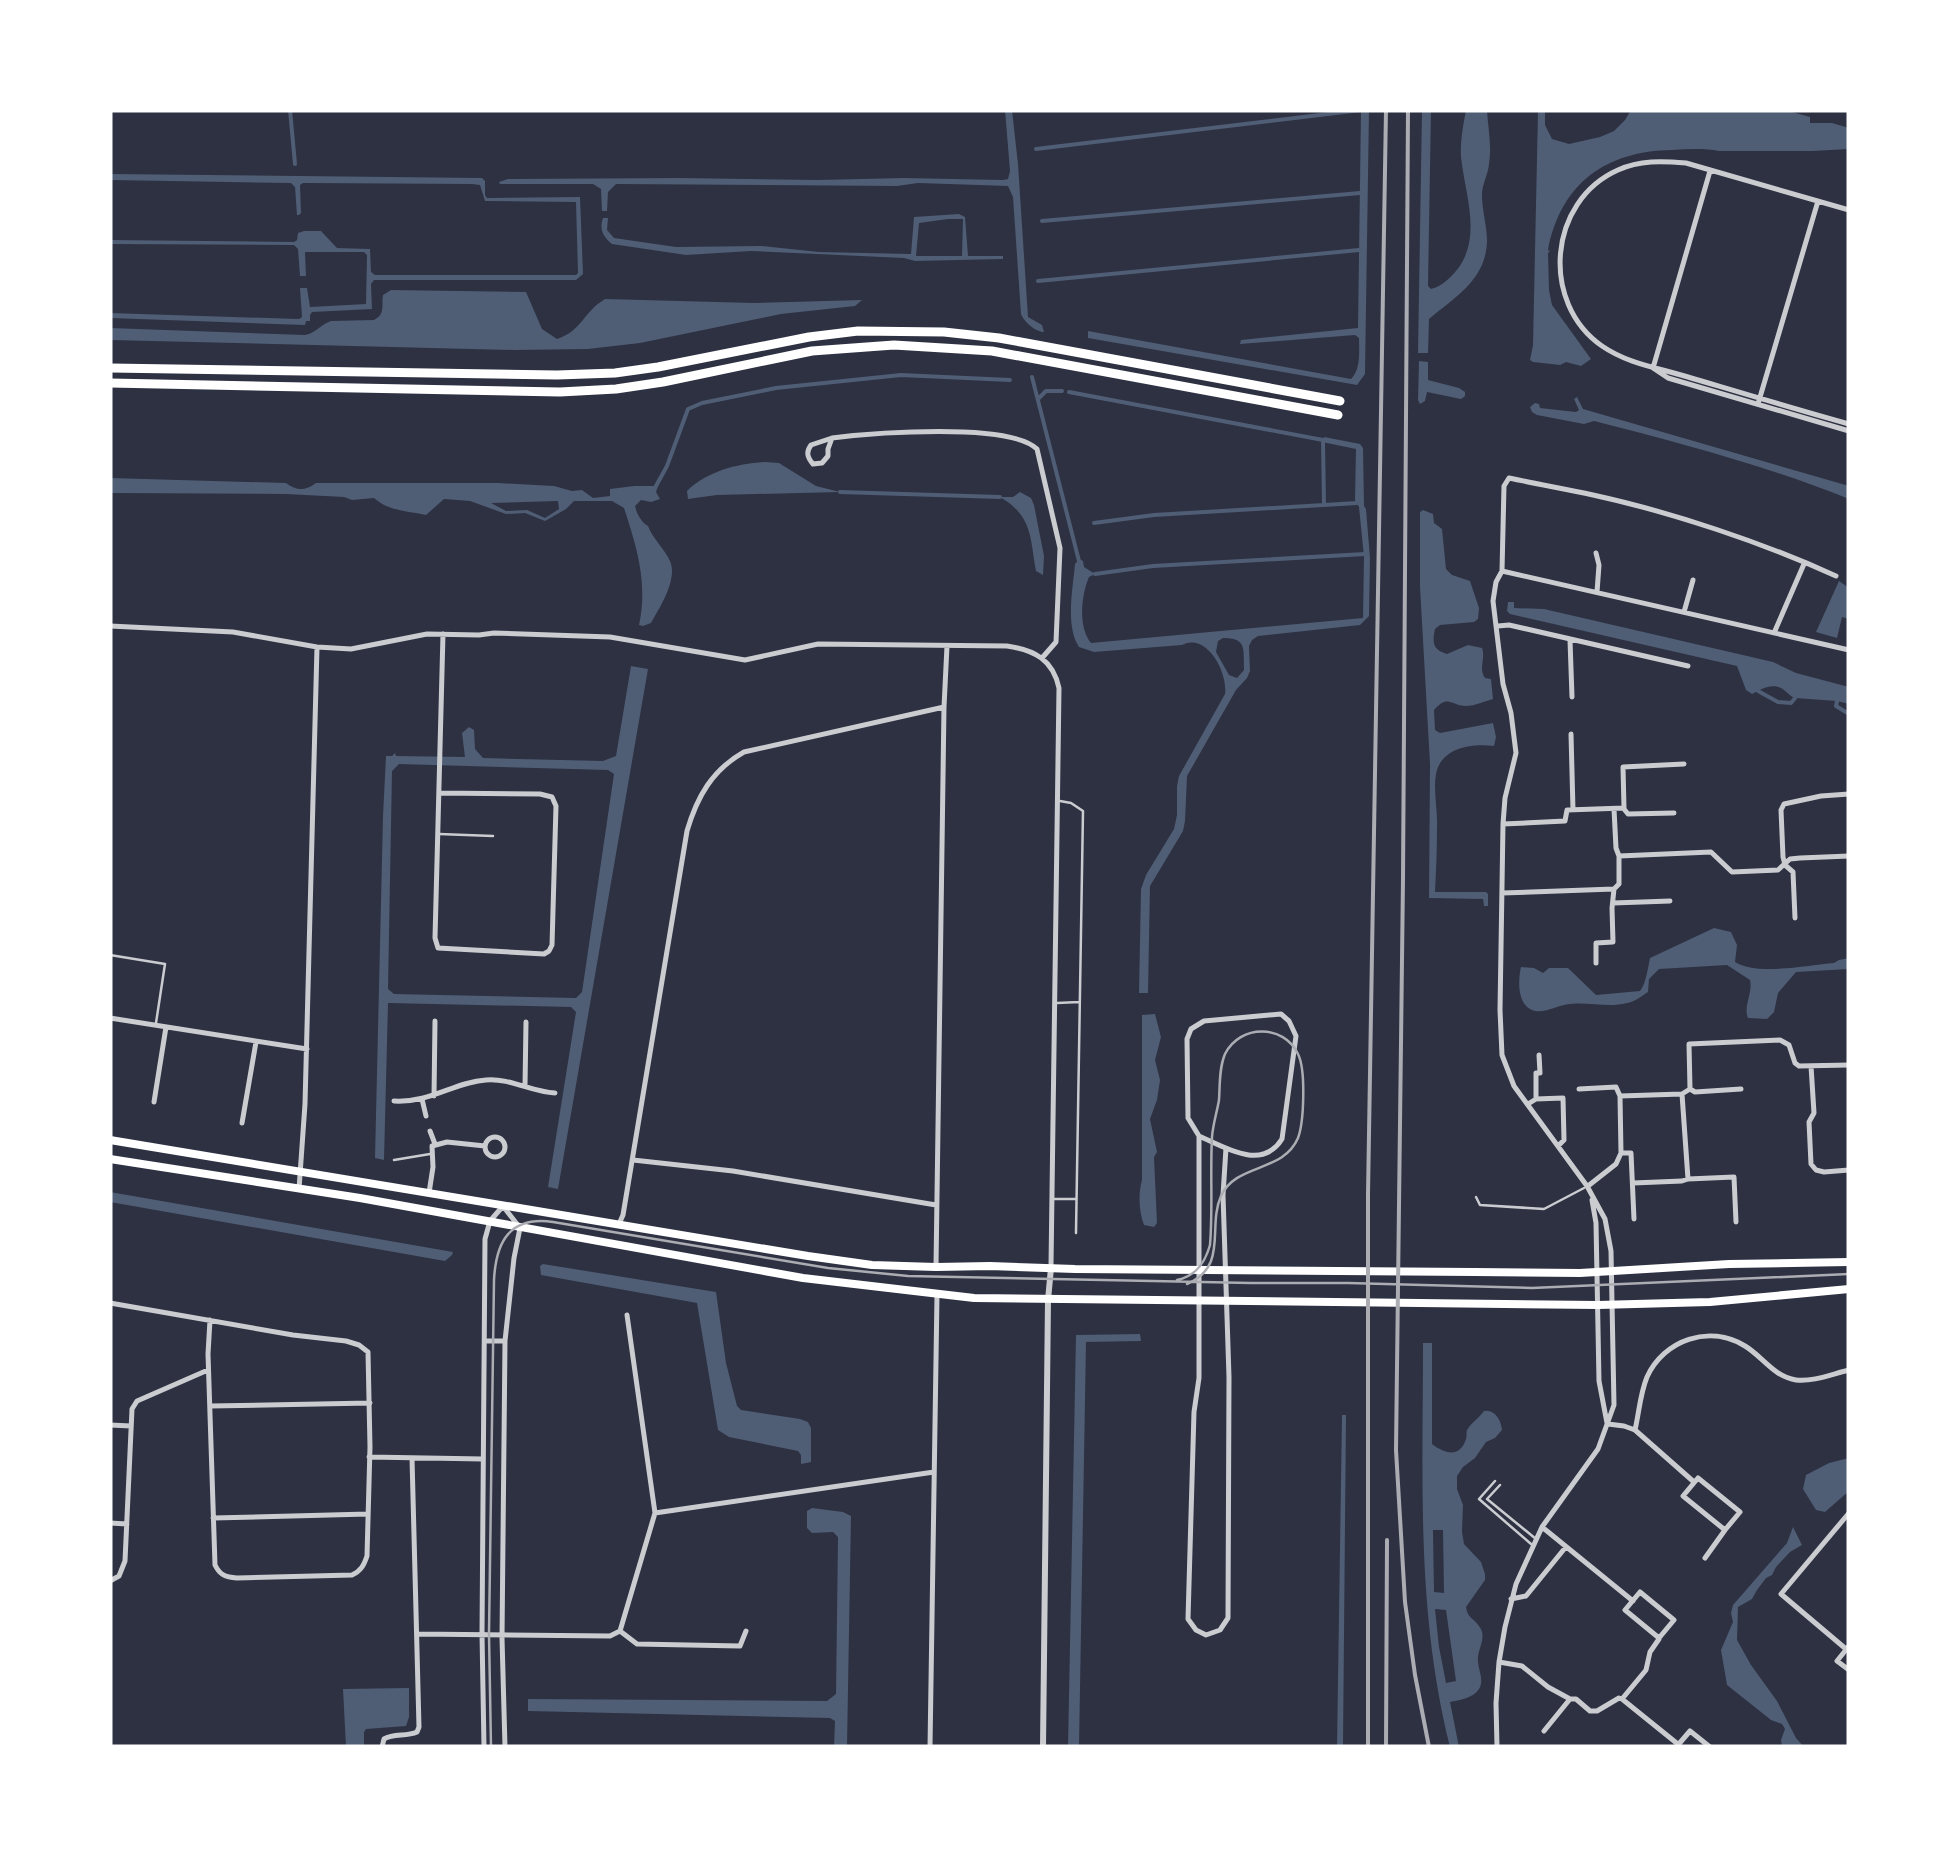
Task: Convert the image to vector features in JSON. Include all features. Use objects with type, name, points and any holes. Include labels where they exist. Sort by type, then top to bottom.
[{"type":"main road","points":[[110,368],[615,373],[809,337],[928,332],[999,338],[1340,401]]},
{"type":"main road","points":[[110,383],[560,392],[648,384],[812,352],[910,345],[992,351],[1338,415]]},
{"type":"main road","points":[[110,1140],[872,1265],[1598,1271],[1849,1262]]},
{"type":"main road","points":[[110,1159],[490,1221],[803,1278],[974,1298],[1612,1305],[1710,1302],[1849,1289]]},
{"type":"street","points":[[1849,210],[1686,164],[1661,160],[1639,163],[1617,170],[1583,197],[1560,241],[1559,264],[1571,311],[1591,338],[1606,349],[1654,368],[1668,378],[1849,428]]},
{"type":"street","points":[[1654,368],[1710,171]]},
{"type":"street","points":[[1759,401],[1818,201]]},
{"type":"street","points":[[832,438],[828,456],[822,464],[813,464],[807,450],[811,444],[832,438],[863,434],[939,431],[1028,441],[1036,449],[1060,548],[1056,642],[1042,658]]},
{"type":"street","points":[[1498,1747],[1499,1662],[1511,1599],[1542,1528],[1603,1439],[1614,1404],[1606,1219],[1508,1074],[1501,1044],[1503,824],[1516,752],[1503,684],[1494,601],[1502,571],[1504,486],[1509,478],[1660,513],[1756,544],[1836,576]]},
{"type":"street","points":[[1596,553],[1600,565],[1596,592]]},
{"type":"street","points":[[1774,633],[1804,564]]},
{"type":"street","points":[[1502,571],[1849,650]]},
{"type":"street","points":[[1684,612],[1693,580]]},
{"type":"street","points":[[110,626],[234,632],[317,646],[357,648],[406,636],[443,634],[610,638],[745,660],[818,644],[1020,648],[1042,658],[1052,668],[1059,688],[1042,1747]]},
{"type":"street","points":[[1498,626],[1688,666]]},
{"type":"street","points":[[439,793],[540,794],[552,798],[556,806],[550,951],[544,954],[446,950],[438,948],[434,938],[443,634]]},
{"type":"street","points":[[1570,639],[1572,697]]},
{"type":"street","points":[[298,1189],[307,1050],[317,646]]},
{"type":"street","points":[[936,1267],[947,646]]},
{"type":"street","points":[[619,1224],[687,831],[696,804],[711,779],[744,752],[944,706]]},
{"type":"street","points":[[1571,734],[1574,810]]},
{"type":"street","points":[[1674,812],[1628,814],[1624,808],[1622,767],[1684,764]]},
{"type":"street","points":[[1795,918],[1793,872],[1785,865],[1784,804],[1849,794]]},
{"type":"street","points":[[1503,824],[1565,821],[1567,810],[1624,808]]},
{"type":"street","points":[[1502,892],[1614,889],[1619,884],[1614,809]]},
{"type":"street","points":[[1619,856],[1711,852],[1732,872],[1778,870],[1790,860],[1800,858],[1849,856]]},
{"type":"street","points":[[1596,963],[1596,943],[1613,942],[1614,889]]},
{"type":"street","points":[[1614,903],[1670,902]]},
{"type":"street","points":[[1199,1136],[1240,1154],[1260,1156],[1275,1150],[1282,1138],[1296,1036],[1289,1020],[1281,1014],[1204,1021],[1191,1029],[1187,1039],[1188,1118],[1199,1136],[1198,1378],[1188,1619],[1206,1635],[1220,1630],[1228,1618],[1226,1148]]},
{"type":"street","points":[[110,1018],[307,1050]]},
{"type":"street","points":[[434,1096],[435,1021]]},
{"type":"street","points":[[525,1086],[526,1022]]},
{"type":"street","points":[[154,1102],[166,1026]]},
{"type":"street","points":[[1690,1090],[1689,1044],[1775,1040],[1789,1045],[1798,1066],[1849,1065]]},
{"type":"street","points":[[242,1123],[256,1042]]},
{"type":"street","points":[[1536,1099],[1539,1055]]},
{"type":"street","points":[[1811,1066],[1811,1164],[1824,1172],[1849,1170]]},
{"type":"street","points":[[394,1101],[422,1099],[487,1080],[502,1080],[555,1094]]},
{"type":"street","points":[[1579,1090],[1616,1088],[1620,1096],[1621,1153],[1616,1164],[1587,1186]]},
{"type":"street","points":[[1620,1096],[1741,1089]]},
{"type":"street","points":[[1682,1094],[1688,1179]]},
{"type":"street","points":[[1527,1104],[1536,1099],[1562,1098],[1564,1140],[1558,1146]]},
{"type":"street","points":[[422,1099],[426,1116]]},
{"type":"street","points":[[430,1131],[435,1144]]},
{"type":"street","points":[[429,1194],[432,1146],[447,1142],[485,1146]]},
{"type":"street","points":[[1621,1153],[1631,1153],[1634,1220]]},
{"type":"street","points":[[633,1160],[936,1204]]},
{"type":"street","points":[[1633,1183],[1734,1177],[1736,1222]]},
{"type":"street","points":[[1592,1197],[1600,1381],[1608,1424]]},
{"type":"street","points":[[484,1747],[485,1239],[490,1221],[504,1206],[520,1228],[505,1341],[504,1747]]},
{"type":"street","points":[[930,1747],[937,1294]]},
{"type":"street","points":[[110,1303],[346,1342],[360,1345],[368,1352],[367,1556],[364,1566],[352,1575],[229,1578],[214,1565],[210,1320]]},
{"type":"street","points":[[417,1634],[610,1636],[620,1631],[655,1513],[628,1315]]},
{"type":"street","points":[[1635,1430],[1645,1382],[1652,1368],[1666,1352],[1688,1339],[1726,1338],[1750,1349],[1789,1379],[1810,1380],[1849,1370]]},
{"type":"street","points":[[485,1341],[505,1341]]},
{"type":"street","points":[[110,1581],[119,1576],[125,1561],[132,1409],[137,1401],[208,1370]]},
{"type":"street","points":[[210,1406],[370,1404]]},
{"type":"street","points":[[1608,1424],[1635,1430],[1695,1482]]},
{"type":"street","points":[[110,1425],[132,1426]]},
{"type":"street","points":[[370,1457],[483,1459]]},
{"type":"street","points":[[382,1747],[390,1735],[411,1735],[419,1728],[412,1458]]},
{"type":"street","points":[[655,1513],[934,1472]]},
{"type":"street","points":[[1705,1558],[1740,1512],[1698,1478],[1684,1496],[1725,1530]]},
{"type":"street","points":[[1849,1513],[1781,1594],[1848,1647],[1837,1661],[1849,1670]]},
{"type":"street","points":[[213,1518],[368,1514]]},
{"type":"street","points":[[110,1522],[127,1524]]},
{"type":"street","points":[[1542,1528],[1632,1601]]},
{"type":"street","points":[[1511,1599],[1526,1596],[1566,1547]]},
{"type":"street","points":[[1622,1699],[1646,1670],[1650,1652],[1674,1620],[1640,1592],[1625,1610],[1659,1638]]},
{"type":"street","points":[[620,1631],[637,1644],[740,1646],[746,1631]]},
{"type":"street","points":[[1499,1662],[1522,1666],[1548,1687],[1576,1699],[1590,1711],[1622,1699],[1678,1746],[1690,1731],[1710,1747]]},
{"type":"street","points":[[1544,1731],[1570,1699]]},
{"type":"lane","points":[[1057,801],[1084,811],[1076,1233]]},
{"type":"lane","points":[[438,834],[492,836]]},
{"type":"lane","points":[[110,955],[166,964],[156,1025]]},
{"type":"lane","points":[[1054,1002],[1080,1002]]},
{"type":"lane","points":[[394,1160],[432,1154]]},
{"type":"lane","points":[[1476,1198],[1480,1206],[1544,1210],[1587,1186]]},
{"type":"lane","points":[[1051,1199],[1077,1199]]},
{"type":"lane","points":[[1495,1481],[1479,1499],[1534,1542]]},
{"type":"lane","points":[[1500,1485],[1487,1499],[1534,1542]]},
{"type":"water","points":[[1005,110],[1012,110],[1018,164],[1028,317],[1042,325],[1044,332],[1031,326],[1021,314],[1013,197],[1008,186],[616,184],[608,192],[607,211],[602,211],[601,189],[593,184],[499,182],[680,178],[1003,180],[1008,179],[1010,171]]},
{"type":"water","points":[[1361,110],[1369,110],[1365,374],[1357,385],[1088,338],[1088,331],[1351,379],[1359,360],[1359,338],[1355,335],[1240,344],[1241,340],[1358,328]]},
{"type":"water","points":[[1422,110],[1431,110],[1431,289],[1456,271],[1469,245],[1470,216],[1461,151],[1466,110],[1487,110],[1490,144],[1482,195],[1485,255],[1475,277],[1429,319],[1428,353],[1418,353]]},
{"type":"water","points":[[1538,110],[1545,110],[1545,125],[1552,139],[1569,144],[1614,131],[1631,110],[1785,110],[1810,117],[1810,123],[1849,128],[1849,149],[1648,152],[1607,164],[1590,175],[1564,206],[1548,253],[1552,305],[1591,359],[1581,366],[1533,362],[1530,360]]},
{"type":"water","points":[[110,174],[482,178],[487,198],[580,197],[583,274],[576,280],[374,280],[372,309],[312,312],[305,325],[110,318],[110,313],[299,319],[300,288],[307,288],[310,307],[366,304],[367,255],[305,252],[306,276],[300,276],[298,249],[294,245],[110,244],[110,240],[294,242],[298,233],[321,231],[337,248],[370,249],[371,272],[375,275],[578,273],[576,202],[485,201],[480,185],[472,184],[303,183],[301,213],[297,215],[295,187],[291,183],[110,180]]},
{"type":"water","points":[[959,214],[965,217],[968,256],[1003,259],[915,261],[751,251],[686,255],[612,244],[601,226],[603,218],[608,218],[607,230],[614,238],[676,247],[761,246],[911,254],[914,217]],"holes":[[[963,219],[962,256],[916,256],[919,223]]]},
{"type":"water","points":[[391,290],[526,292],[542,329],[557,339],[572,331],[605,299],[754,303],[862,300],[855,306],[781,314],[640,343],[588,349],[110,340],[110,328],[305,335],[331,321],[378,318],[383,295]]},
{"type":"water","points":[[1419,361],[1428,362],[1428,380],[1459,388],[1465,396],[1461,399],[1427,392],[1420,404]]},
{"type":"water","points":[[1577,397],[1583,409],[1849,486],[1849,499],[1723,456],[1594,421],[1584,424],[1537,415],[1530,407],[1535,403],[1540,408],[1576,412]]},
{"type":"water","points":[[1324,437],[1360,444],[1363,448],[1370,558],[1369,616],[1360,625],[1258,636],[1252,640],[1250,671],[1187,776],[1183,831],[1150,886],[1148,993],[1139,993],[1141,889],[1174,829],[1179,776],[1225,694],[1225,685],[1214,657],[1200,644],[1094,652],[1079,647],[1071,618],[1075,564],[1079,559],[1083,561],[1084,567],[1095,574],[1086,585],[1082,611],[1091,643],[1363,618],[1364,557],[1355,500],[1356,449],[1322,442]],"holes":[[[1237,640],[1244,651],[1244,670],[1237,678],[1229,675],[1216,652],[1218,641]]]},
{"type":"water","points":[[765,462],[779,463],[816,486],[840,492],[688,499],[687,491],[713,474]]},
{"type":"water","points":[[110,478],[286,483],[301,489],[316,483],[498,483],[582,490],[593,498],[610,496],[610,489],[658,486],[660,499],[641,500],[635,506],[670,561],[672,576],[651,623],[639,625],[642,580],[637,552],[624,508],[612,501],[574,501],[545,521],[525,513],[506,514],[470,501],[444,499],[426,515],[392,508],[374,498],[110,493]],"holes":[[[558,501],[559,509],[545,518],[527,510],[506,511],[491,503]]]},
{"type":"water","points":[[1020,492],[1031,498],[1034,505],[1044,556],[1043,575],[1036,571],[1024,520],[1000,497],[1013,497]]},
{"type":"water","points":[[1423,510],[1433,514],[1434,523],[1442,529],[1446,569],[1470,581],[1479,608],[1474,622],[1440,625],[1435,629],[1435,645],[1447,654],[1468,645],[1482,648],[1482,671],[1485,678],[1491,679],[1493,699],[1469,706],[1443,702],[1434,710],[1435,730],[1440,733],[1493,723],[1496,737],[1494,746],[1459,749],[1439,765],[1435,781],[1435,892],[1486,892],[1488,906],[1484,906],[1483,899],[1429,898],[1430,764],[1420,587]]},
{"type":"water","points":[[1839,581],[1849,588],[1849,619],[1842,617],[1837,638],[1816,632]]},
{"type":"water","points":[[1508,602],[1514,602],[1514,608],[1544,609],[1773,662],[1796,673],[1849,687],[1849,704],[1795,698],[1776,686],[1752,694],[1746,690],[1737,666],[1510,614]]},
{"type":"water","points":[[631,666],[648,669],[558,1189],[548,1187],[576,1012],[571,1007],[388,1003],[384,1160],[375,1158],[386,756],[395,753],[465,757],[462,733],[469,727],[474,730],[475,749],[483,758],[603,761],[616,756]],"holes":[[[399,764],[608,770],[614,774],[582,992],[576,998],[394,994],[388,989],[392,771]]]},
{"type":"water","points":[[1714,928],[1731,932],[1737,945],[1735,962],[1745,966],[1783,968],[1849,958],[1849,969],[1796,972],[1778,993],[1774,1012],[1767,1019],[1748,1018],[1750,980],[1727,965],[1659,969],[1649,979],[1648,992],[1620,1004],[1571,1004],[1536,1011],[1527,1007],[1521,997],[1521,967],[1543,973],[1549,968],[1568,968],[1596,995],[1640,991],[1650,958]]},
{"type":"water","points":[[1155,1014],[1161,1037],[1155,1060],[1160,1080],[1150,1119],[1157,1152],[1154,1227],[1144,1225],[1140,1197],[1142,1015]]},
{"type":"water","points":[[110,1192],[453,1252],[445,1261],[110,1202]]},
{"type":"water","points":[[543,1264],[716,1292],[726,1363],[737,1406],[741,1410],[808,1422],[811,1462],[801,1464],[798,1451],[729,1437],[718,1430],[697,1303],[541,1275]]},
{"type":"water","points":[[1140,1334],[1141,1341],[1086,1342],[1079,1747],[1068,1747],[1076,1335]]},
{"type":"water","points":[[1423,1343],[1432,1343],[1432,1444],[1456,1452],[1466,1439],[1467,1430],[1484,1411],[1497,1416],[1502,1430],[1486,1442],[1457,1476],[1464,1544],[1481,1562],[1485,1574],[1466,1607],[1482,1634],[1478,1657],[1481,1685],[1470,1697],[1450,1702],[1459,1747],[1450,1747],[1431,1646],[1424,1546]],"holes":[[[1433,1530],[1443,1530],[1444,1593],[1434,1592]],[[1435,1609],[1446,1610],[1456,1681],[1446,1683]]]},
{"type":"water","points":[[1342,1415],[1346,1415],[1343,1747],[1337,1747]]},
{"type":"water","points":[[1849,1458],[1849,1491],[1825,1512],[1816,1510],[1803,1489],[1806,1475]]},
{"type":"water","points":[[812,1508],[851,1516],[847,1747],[834,1747],[835,1721],[830,1718],[528,1711],[528,1699],[827,1701],[836,1694],[838,1537],[833,1532],[812,1533],[807,1528],[807,1511]]},
{"type":"water","points":[[1793,1527],[1802,1545],[1776,1567],[1752,1599],[1738,1607],[1737,1640],[1804,1747],[1782,1747],[1782,1724],[1771,1720],[1727,1685],[1721,1650],[1733,1622],[1733,1605],[1787,1543]]},
{"type":"water","points":[[409,1688],[406,1726],[366,1729],[364,1747],[346,1747],[343,1689]]},
{"type":"waterway","points":[[290,110],[295,164]]},
{"type":"waterway","points":[[1036,149],[1361,110]]},
{"type":"waterway","points":[[1042,221],[1360,193]]},
{"type":"waterway","points":[[1038,281],[1359,250]]},
{"type":"waterway","points":[[656,486],[688,409],[702,403],[776,388],[901,375],[1010,380]]},
{"type":"waterway","points":[[1032,377],[1079,561]]},
{"type":"waterway","points":[[1038,399],[1046,391],[1062,391]]},
{"type":"waterway","points":[[1069,392],[1323,440],[1324,505]]},
{"type":"waterway","points":[[840,492],[1000,497]]},
{"type":"waterway","points":[[1094,523],[1154,515],[1357,503]]},
{"type":"waterway","points":[[1095,574],[1153,566],[1365,554]]},
{"type":"waterway","points":[[1758,691],[1778,702],[1791,703],[1795,698]]},
{"type":"waterway","points":[[1837,701],[1836,706],[1849,714]]},
{"type":"tram line","points":[[1177,1280],[1199,1268],[1210,1245],[1212,1137],[1225,1054],[1241,1037],[1273,1033],[1291,1044],[1301,1062],[1303,1096],[1298,1138],[1282,1157],[1228,1185],[1217,1208],[1213,1256],[1200,1276],[1187,1284]]},
{"type":"tram line","points":[[491,1747],[494,1280],[502,1243],[516,1227],[526,1223],[553,1222],[828,1268],[908,1276],[1532,1288],[1849,1274]]},
{"type":"railway","points":[[1368,1747],[1368,1194],[1386,110]]},
{"type":"railway","points":[[1408,110],[1396,1450],[1405,1602],[1429,1747]]},
{"type":"railway","points":[[1386,1747],[1387,1540]]}]
